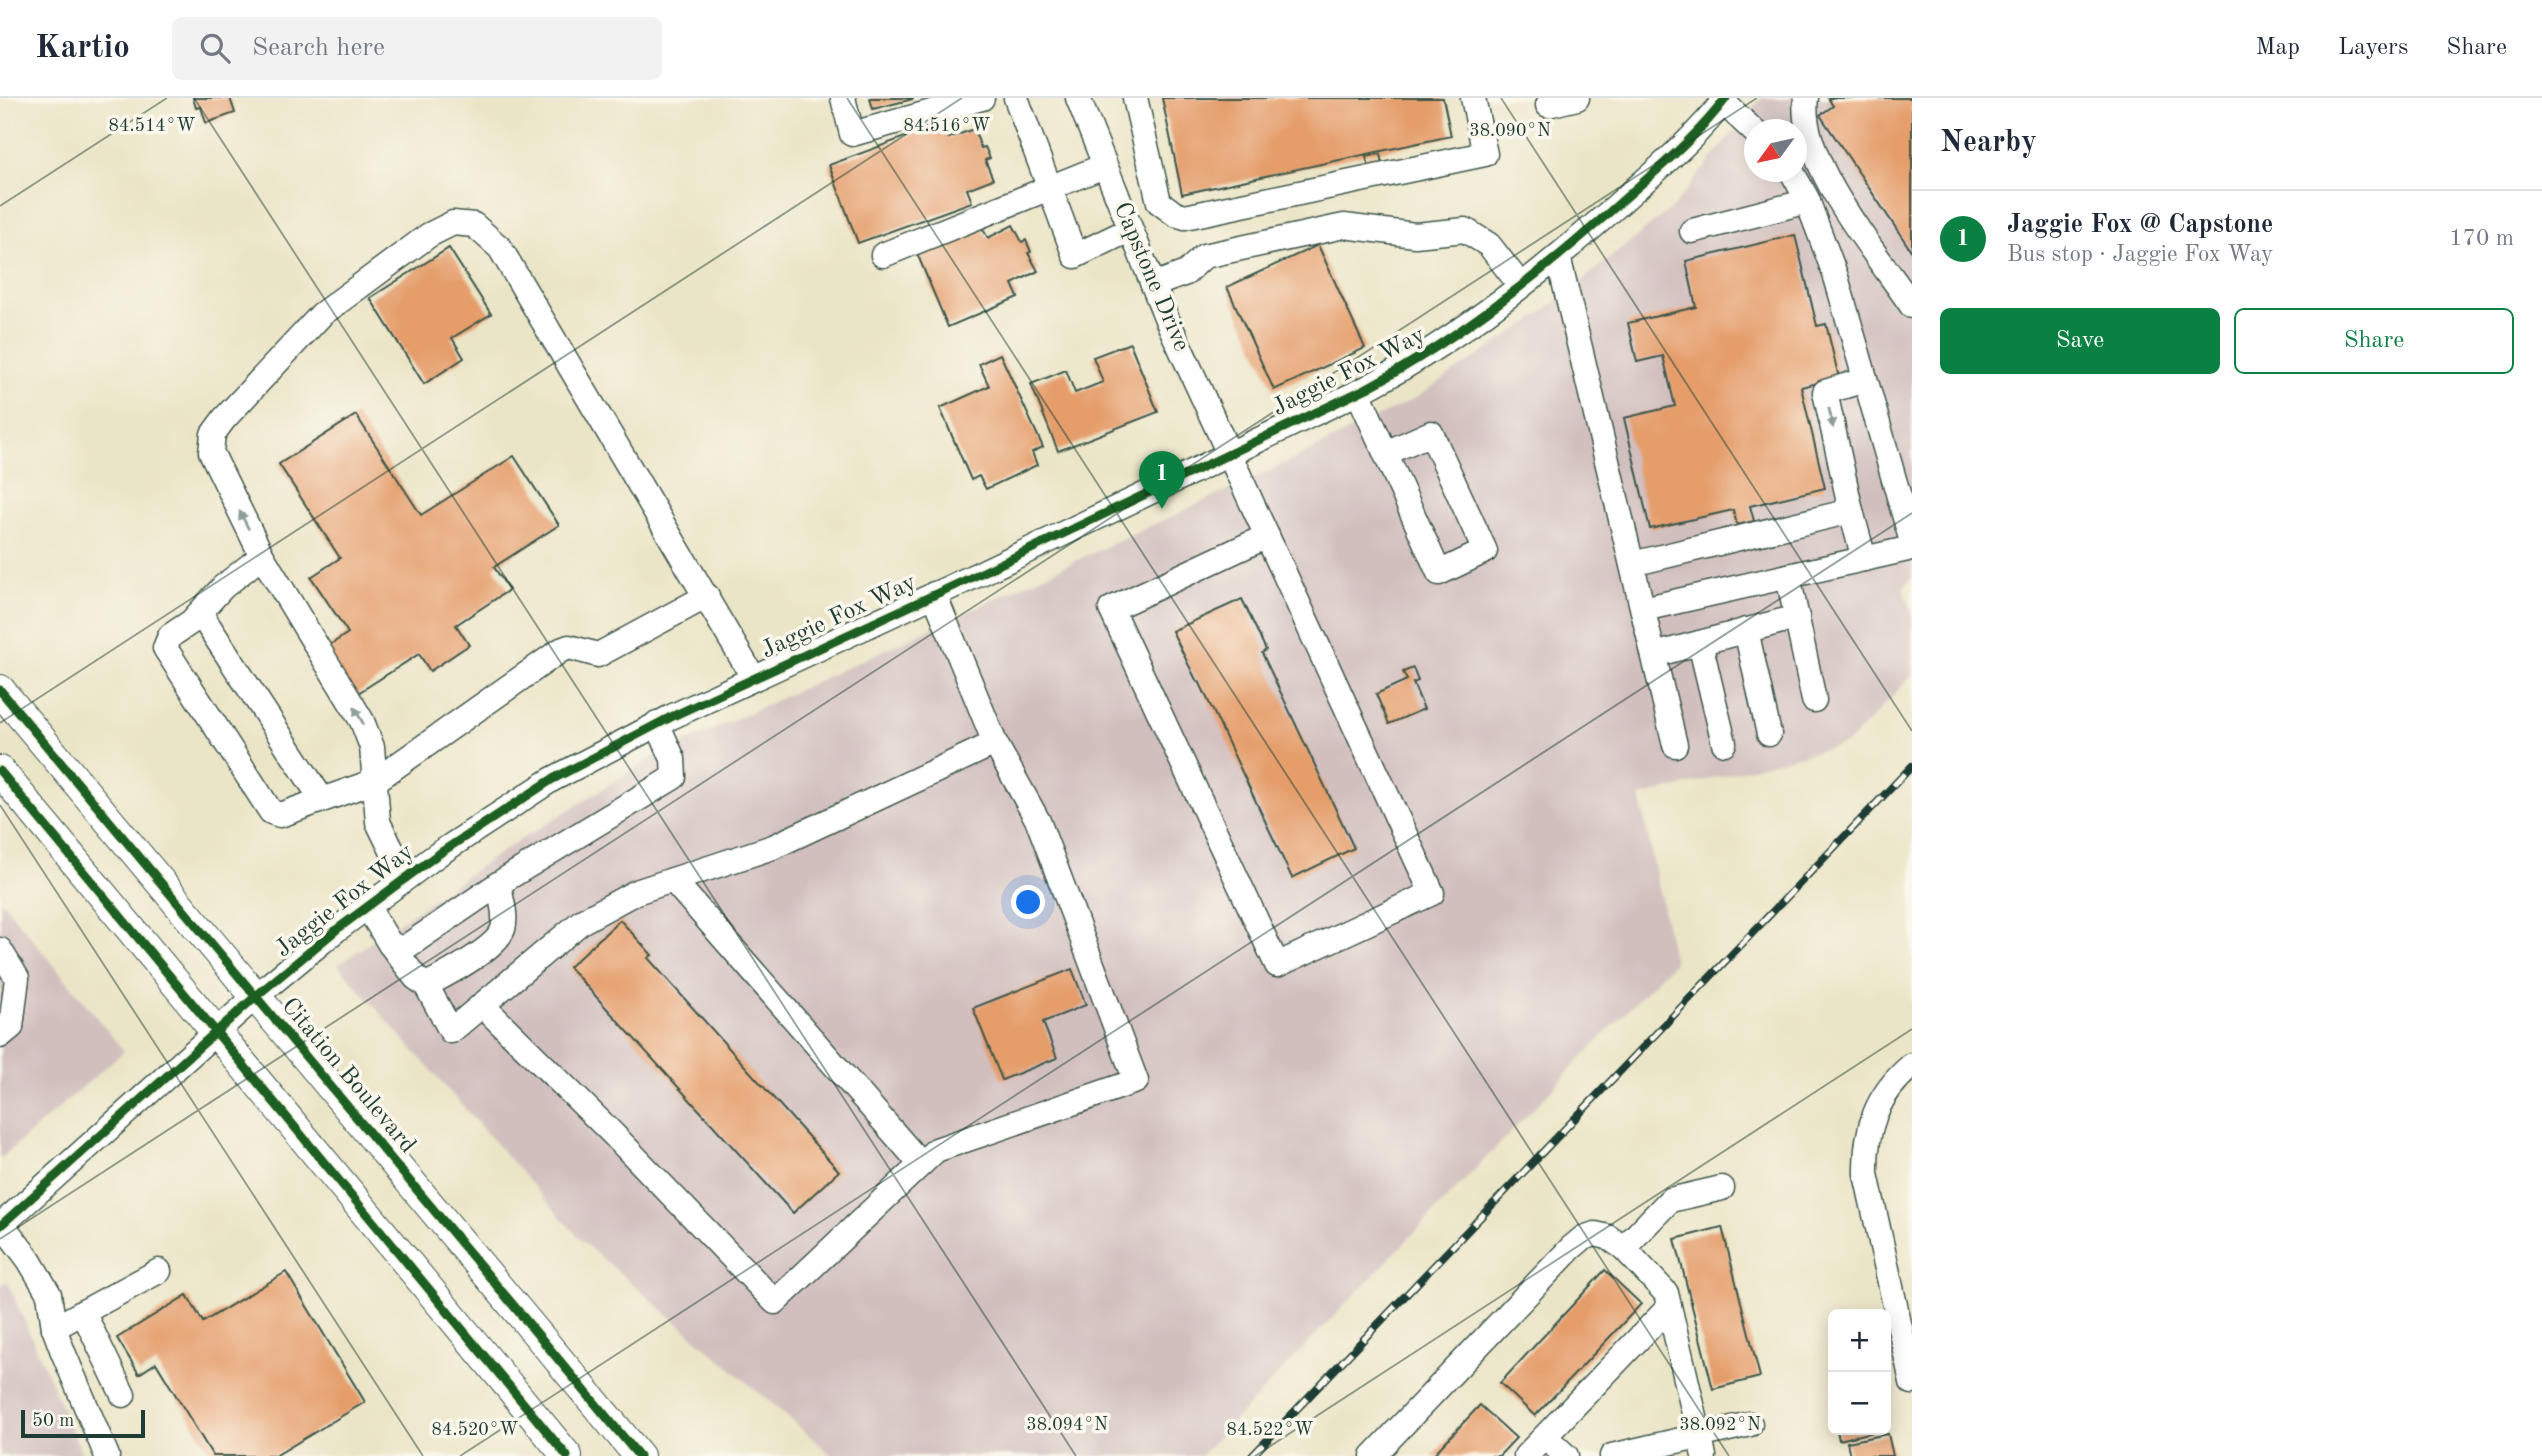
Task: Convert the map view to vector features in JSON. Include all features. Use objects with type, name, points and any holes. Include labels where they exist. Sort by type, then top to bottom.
[{"type":"main road","name":"Citation Boulevard","points":[[0,690],[639,1456]]},
{"type":"main road","points":[[0,771],[567,1456]]},
{"type":"street","points":[[844,98],[852,134],[982,98]]},
{"type":"street","points":[[1016,98],[1075,256],[1129,230]]},
{"type":"street","name":"Capstone Drive","points":[[1078,98],[1153,285],[1432,892],[1276,965],[1111,609],[1267,536]]},
{"type":"street","points":[[1136,98],[1159,202],[1175,215],[1185,217],[1485,154],[1474,98]]},
{"type":"street","points":[[1548,105],[1577,98]]},
{"type":"street","points":[[1806,98],[1804,114],[1819,168],[1912,306]]},
{"type":"street","points":[[1725,100],[1744,120]]},
{"type":"street","name":"Jaggie Fox Way","points":[[1,1225],[256,996],[367,906],[405,877],[551,780],[657,723],[1359,392],[1430,354],[1559,256],[1677,152],[1725,100]]},
{"type":"street","points":[[883,254],[1104,166]]},
{"type":"street","points":[[1798,182],[1808,201],[1836,277],[1912,542]]},
{"type":"street","points":[[1692,231],[1808,201]]},
{"type":"street","points":[[405,877],[378,822],[372,747],[362,722],[262,556],[211,452],[212,434],[224,419],[340,299],[429,235],[453,223],[474,225],[500,248],[753,677]]},
{"type":"street","points":[[1153,285],[1186,273],[1204,256],[1345,226],[1415,235],[1465,230],[1489,245],[1521,286]]},
{"type":"street","points":[[1559,256],[1675,745]]},
{"type":"street","points":[[1864,559],[1825,392],[1865,380]]},
{"type":"street","points":[[1359,392],[1439,573],[1485,551],[1430,433],[1386,453]]},
{"type":"street","points":[[1632,564],[1851,511]]},
{"type":"street","points":[[1643,609],[1912,548]]},
{"type":"street","points":[[262,556],[223,587],[200,613],[170,636],[165,648],[271,812],[287,815],[321,799],[375,781],[561,650],[569,647],[598,654],[707,596]]},
{"type":"street","points":[[1788,576],[1814,700]]},
{"type":"street","points":[[482,1005],[611,1133],[775,1303],[936,1150],[1136,1081],[1038,821],[995,743],[934,594]]},
{"type":"street","points":[[200,613],[321,799]]},
{"type":"street","points":[[1654,655],[1797,617]]},
{"type":"street","points":[[1746,630],[1769,734]]},
{"type":"street","points":[[1700,643],[1724,743]]},
{"type":"street","points":[[390,944],[403,949],[498,884],[674,777],[673,759],[657,723]]},
{"type":"street","points":[[367,906],[390,944],[416,978],[426,985],[451,1031],[581,922],[636,892],[773,847],[995,743]]},
{"type":"street","points":[[673,880],[921,1164]]},
{"type":"street","points":[[426,985],[477,954],[503,932],[505,920],[498,884]]},
{"type":"street","points":[[0,950],[17,978],[11,1027],[0,1037]]},
{"type":"street","points":[[1912,1065],[1873,1112],[1865,1143],[1866,1174],[1912,1382]]},
{"type":"street","points":[[1624,1248],[1670,1200],[1722,1188]]},
{"type":"street","points":[[1,1225],[49,1294],[54,1328],[74,1384],[107,1456]]},
{"type":"street","points":[[1373,1456],[1583,1238],[1595,1234],[1608,1237],[1624,1248],[1666,1293],[1702,1446]]},
{"type":"street","points":[[54,1328],[159,1271]]},
{"type":"street","points":[[1527,1456],[1669,1307]]},
{"type":"street","points":[[83,1312],[123,1395]]},
{"type":"street","points":[[1612,1456],[1702,1446],[1750,1424]]},
{"type":"street","points":[[1545,1437],[1566,1456]]},
{"type":"shaded area","points":[[1761,98],[1912,98],[1912,577],[1903,588],[1912,612],[1912,675],[1848,743],[1640,797],[1674,962],[1200,1456],[833,1456],[581,1240],[338,965],[501,852],[652,758],[1299,457],[1417,397],[1538,316],[1672,208],[1744,119],[1744,182],[1807,182],[1807,119],[1744,119]]},
{"type":"shaded area","points":[[0,899],[124,1051],[0,1159]]},
{"type":"shaded area","points":[[7,1281],[83,1456],[0,1456],[0,1287]]},
{"type":"building","points":[[193,98],[230,98],[235,113],[206,123],[201,107],[196,108]]},
{"type":"building","points":[[870,98],[913,98],[913,99],[873,109]]},
{"type":"building","points":[[1162,98],[1443,98],[1451,136],[1182,194]]},
{"type":"building","points":[[1828,98],[1912,98],[1912,252],[1820,115],[1833,106]]},
{"type":"building","points":[[943,123],[949,138],[974,129],[981,148],[985,147],[990,158],[985,160],[993,179],[967,189],[972,202],[858,243],[829,165]]},
{"type":"building","points":[[1380,154],[1383,169],[1370,172],[1366,157]]},
{"type":"building","points":[[980,224],[988,238],[1013,225],[1022,242],[1026,240],[1031,252],[1028,253],[1038,271],[1012,284],[1018,297],[948,327],[916,251]]},
{"type":"building","points":[[1795,235],[1817,326],[1826,324],[1839,378],[1801,387],[1825,488],[1750,506],[1754,521],[1737,525],[1733,510],[1650,529],[1624,418],[1675,406],[1663,356],[1637,362],[1628,323],[1696,307],[1686,261]]},
{"type":"building","points":[[1318,245],[1365,348],[1274,390],[1227,287]]},
{"type":"building","points":[[449,248],[491,314],[452,338],[464,358],[424,384],[370,298]]},
{"type":"building","points":[[1130,343],[1158,412],[1058,451],[1031,384],[1066,370],[1075,393],[1103,382],[1093,357]]},
{"type":"building","points":[[1000,354],[1043,447],[1032,452],[1037,465],[986,489],[979,476],[971,480],[940,408],[989,386],[979,364]]},
{"type":"building","points":[[356,415],[421,515],[514,456],[559,525],[494,567],[509,590],[456,625],[469,645],[430,671],[419,654],[355,695],[324,649],[348,633],[311,577],[340,558],[279,464]]},
{"type":"building","points":[[1242,599],[1266,650],[1262,653],[1354,848],[1292,878],[1199,681],[1197,682],[1172,631]]},
{"type":"building","points":[[1413,668],[1418,681],[1413,683],[1424,709],[1389,724],[1376,694],[1407,680],[1403,672]]},
{"type":"building","points":[[620,920],[652,955],[648,958],[839,1171],[793,1213],[569,967]]},
{"type":"building","points":[[1072,969],[1086,1005],[1043,1022],[1057,1058],[1002,1080],[973,1008]]},
{"type":"building","points":[[1722,1227],[1760,1377],[1713,1389],[1675,1239]]},
{"type":"building","points":[[1605,1270],[1641,1304],[1535,1416],[1500,1383]]},
{"type":"building","points":[[286,1272],[365,1402],[275,1456],[213,1456],[156,1363],[139,1374],[117,1338],[187,1295],[203,1322]]},
{"type":"building","points":[[1480,1405],[1516,1438],[1499,1456],[1432,1456]]},
{"type":"building","points":[[1838,1435],[1861,1435],[1839,1440]]},
{"type":"building","points":[[1888,1435],[1893,1456],[1850,1456],[1847,1442]]},
{"type":"railway","points":[[1252,1456],[1912,766]]},
{"type":"cycle path","points":[[0,1226],[256,996],[336,930],[437,855],[551,780],[671,717],[979,574],[1367,388],[1438,345],[1538,273],[1682,147],[1726,98]]},
{"type":"cycle path","points":[[0,690],[639,1456]]},
{"type":"cycle path","points":[[0,771],[567,1456]]},
{"type":"place","name":"Jaggie Fox @ Capstone","points":[[1162,509]]}]
